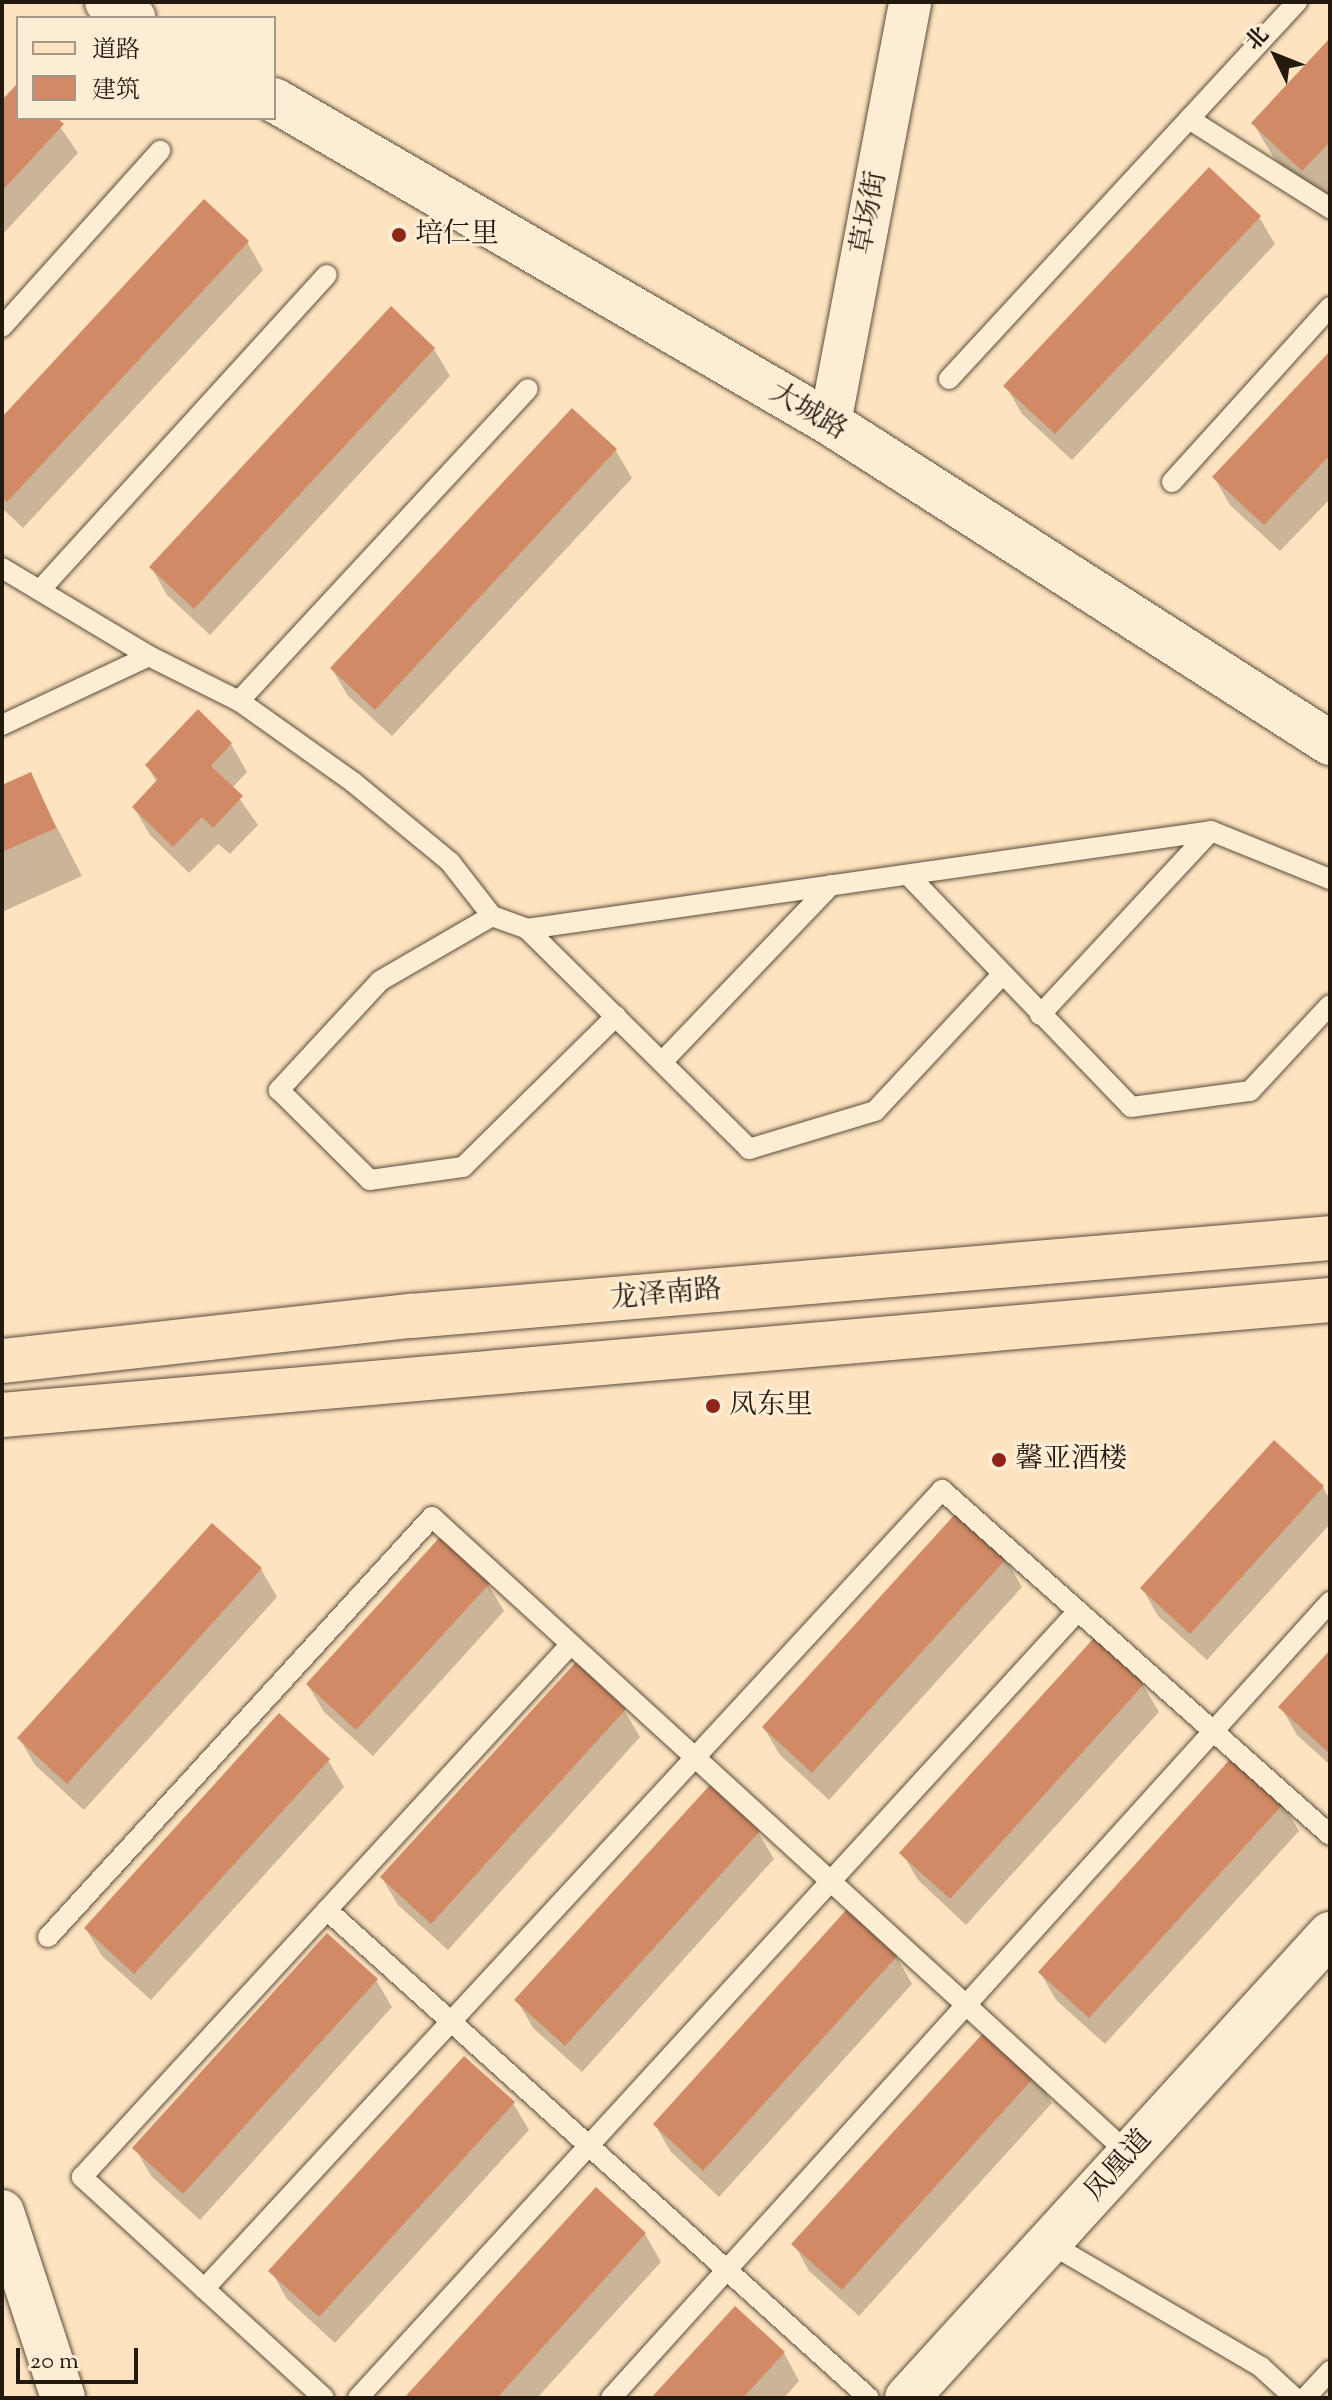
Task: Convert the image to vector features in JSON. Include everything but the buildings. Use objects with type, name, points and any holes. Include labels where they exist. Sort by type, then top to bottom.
[{"type":"main road","name":"龙泽南路","points":[[2,1361],[411,1316],[1330,1238]]},
{"type":"main road","points":[[2,1415],[1329,1300]]},
{"type":"street","points":[[107,2],[131,16]]},
{"type":"street","name":"草场街","points":[[830,423],[910,2]]},
{"type":"street","name":"大城路","points":[[276,101],[830,423],[1330,743]]},
{"type":"street","name":"凤凰道","points":[[907,2398],[1330,1934]]},
{"type":"street","points":[[2,2212],[63,2398]]},
{"type":"lane","points":[[949,379],[1297,2]]},
{"type":"lane","points":[[1189,119],[1330,208]]},
{"type":"lane","points":[[2,327],[160,151]]},
{"type":"lane","points":[[40,590],[327,275]]},
{"type":"lane","points":[[1172,482],[1330,307]]},
{"type":"lane","points":[[239,701],[528,389]]},
{"type":"lane","points":[[2,568],[149,656],[239,701],[353,782],[450,862],[492,916],[527,929],[749,1149],[875,1111],[1001,976]]},
{"type":"lane","points":[[2,725],[149,656]]},
{"type":"lane","points":[[527,929],[1211,831],[1330,879]]},
{"type":"lane","points":[[1040,1015],[1211,831]]},
{"type":"lane","points":[[909,876],[1001,976],[1131,1107],[1250,1091],[1330,1005]]},
{"type":"lane","points":[[662,1062],[831,885]]},
{"type":"lane","points":[[492,916],[380,981],[279,1090],[370,1180],[463,1167],[616,1016]]},
{"type":"lane","points":[[204,2289],[942,1490],[1330,1835]]},
{"type":"lane","points":[[48,1937],[432,1517],[1129,2154]]},
{"type":"lane","points":[[611,2398],[1330,1602]]},
{"type":"lane","points":[[358,2398],[1078,1611]]},
{"type":"lane","points":[[324,2398],[82,2177],[571,1644]]},
{"type":"lane","points":[[327,1910],[869,2398]]},
{"type":"lane","points":[[1049,2243],[1261,2367],[1295,2398]]},
{"type":"lane","points":[[1305,2398],[1330,2371]]},
{"type":"place","name":"培仁里","points":[[399,235]]},
{"type":"place","name":"凤东里","points":[[713,1406]]},
{"type":"place","name":"馨亚酒楼","points":[[999,1460]]}]
